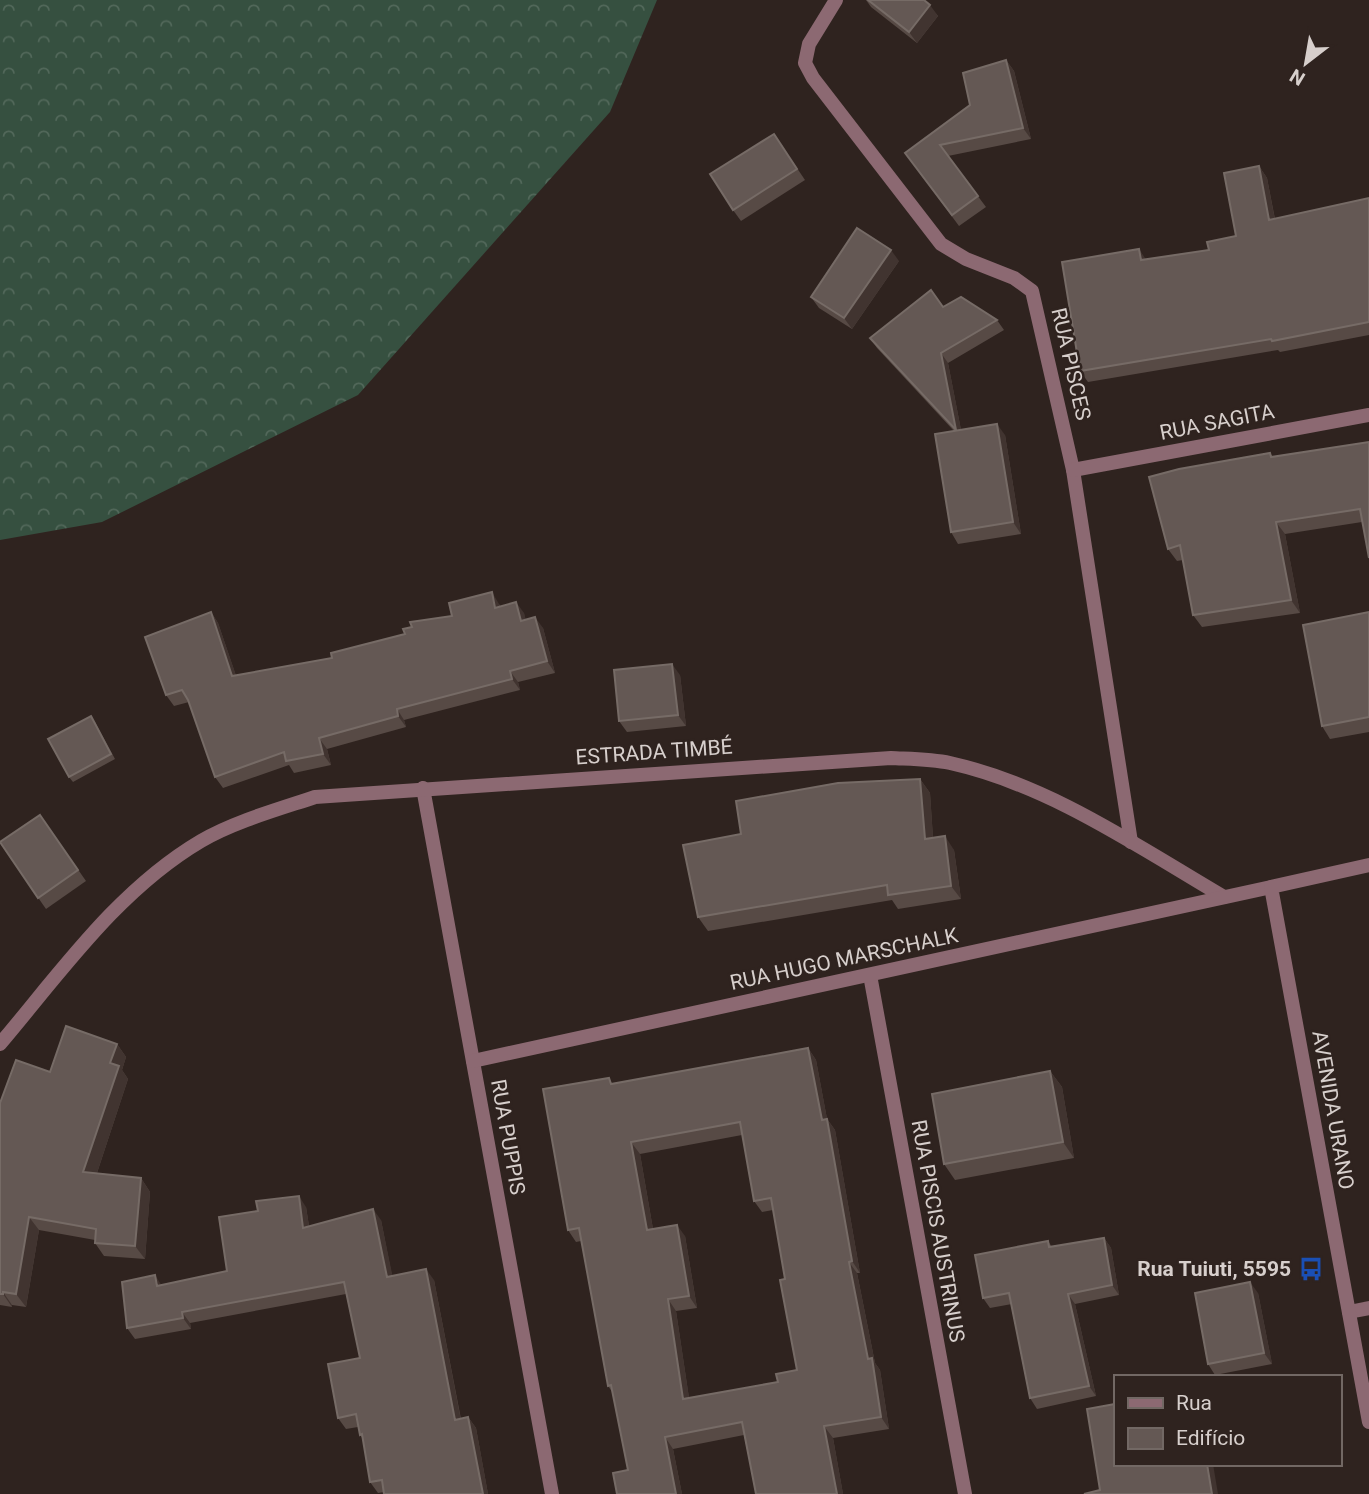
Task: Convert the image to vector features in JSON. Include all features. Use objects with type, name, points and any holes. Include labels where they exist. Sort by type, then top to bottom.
[{"type":"street","name":"RUA PISCES","points":[[836,0],[809,44],[805,64],[813,78],[942,244],[966,259],[1014,278],[1032,291],[1073,470],[1130,842]]},
{"type":"street","name":"RUA SAGITA","points":[[1073,470],[1369,415]]},
{"type":"street","name":"ESTRADA TIMBÉ","points":[[0,1044],[110,914],[147,880],[202,841],[264,814],[315,797],[891,758],[947,762],[1002,778],[1063,805],[1224,897]]},
{"type":"street","name":"RUA PUPPIS","points":[[423,788],[552,1494]]},
{"type":"street","points":[[1224,897],[1369,865]]},
{"type":"street","name":"AVENIDA URANO","points":[[1271,887],[1369,1422]]},
{"type":"street","name":"RUA HUGO MARSCHALK","points":[[473,1061],[1224,897]]},
{"type":"street","name":"RUA PISCIS AUSTRINUS","points":[[870,975],[965,1494]]},
{"type":"street","points":[[1349,1312],[1369,1308]]},
{"type":"green space","points":[[0,0],[657,0],[610,112],[358,395],[102,522],[0,540]]},
{"type":"building","points":[[868,0],[924,0],[930,5],[909,32]]},
{"type":"building","points":[[1006,60],[1023,128],[940,145],[978,196],[952,215],[905,153],[970,105],[963,73]]},
{"type":"building","points":[[774,134],[797,169],[733,210],[710,174]]},
{"type":"building","points":[[1259,166],[1269,220],[1369,198],[1369,322],[1272,341],[1271,339],[1080,371],[1062,262],[1139,249],[1141,260],[1209,250],[1207,242],[1236,236],[1224,173]]},
{"type":"building","points":[[857,228],[891,250],[844,318],[811,297]]},
{"type":"building","points":[[931,290],[943,307],[961,297],[997,320],[941,353],[956,430],[870,338]]},
{"type":"building","points":[[997,424],[1013,522],[951,532],[935,434]]},
{"type":"building","points":[[1369,442],[1369,558],[1360,509],[1276,522],[1291,600],[1193,615],[1180,545],[1168,549],[1149,477],[1270,453],[1271,457]]},
{"type":"building","points":[[492,592],[495,608],[516,602],[521,621],[535,617],[547,661],[510,671],[512,679],[397,709],[398,716],[319,738],[323,754],[286,761],[284,752],[215,777],[188,700],[182,690],[166,695],[145,637],[211,612],[232,676],[332,658],[331,653],[405,634],[403,629],[412,627],[410,622],[452,616],[449,603]]},
{"type":"building","points":[[1369,612],[1369,717],[1322,726],[1303,625]]},
{"type":"building","points":[[672,664],[678,715],[619,721],[614,670]]},
{"type":"building","points":[[91,716],[111,754],[69,777],[48,739]]},
{"type":"building","points":[[920,779],[925,839],[945,836],[951,886],[888,895],[887,885],[698,917],[683,845],[741,834],[736,801],[838,783]]},
{"type":"building","points":[[40,815],[78,870],[38,898],[0,842]]},
{"type":"building","points":[[66,1026],[117,1044],[110,1063],[119,1066],[83,1172],[141,1178],[135,1246],[95,1243],[96,1229],[29,1217],[16,1294],[0,1294],[0,1103],[16,1060],[50,1072]]},
{"type":"building","points":[[808,1048],[822,1120],[827,1119],[852,1261],[849,1262],[868,1359],[872,1358],[881,1417],[824,1426],[837,1494],[756,1494],[742,1422],[665,1437],[676,1494],[617,1494],[613,1473],[628,1470],[611,1385],[608,1386],[579,1228],[568,1230],[543,1089],[609,1078],[611,1084]],"holes":[[[740,1122],[754,1201],[771,1198],[785,1279],[780,1280],[797,1370],[776,1374],[778,1382],[683,1399],[668,1299],[689,1296],[677,1225],[647,1230],[631,1142]]]},
{"type":"building","points":[[1050,1071],[1063,1142],[944,1164],[932,1094]]},
{"type":"building","points":[[299,1196],[303,1228],[373,1209],[387,1277],[426,1269],[455,1420],[468,1417],[483,1494],[384,1494],[382,1480],[370,1482],[356,1414],[338,1418],[328,1364],[360,1358],[344,1282],[182,1312],[183,1318],[127,1328],[122,1282],[155,1275],[157,1286],[227,1271],[219,1217],[258,1211],[256,1201]]},
{"type":"building","points":[[1104,1238],[1112,1285],[1068,1294],[1089,1386],[1030,1398],[1009,1293],[983,1298],[975,1255],[1048,1241],[1049,1247]]},
{"type":"building","points":[[1250,1282],[1264,1353],[1208,1364],[1195,1293]]},
{"type":"building","points":[[1114,1404],[1114,1466],[1207,1466],[1212,1494],[1084,1494],[1100,1490],[1087,1409]]},
{"type":"place","name":"Rua Tuiuti, 5595","points":[[1311,1269]]}]
